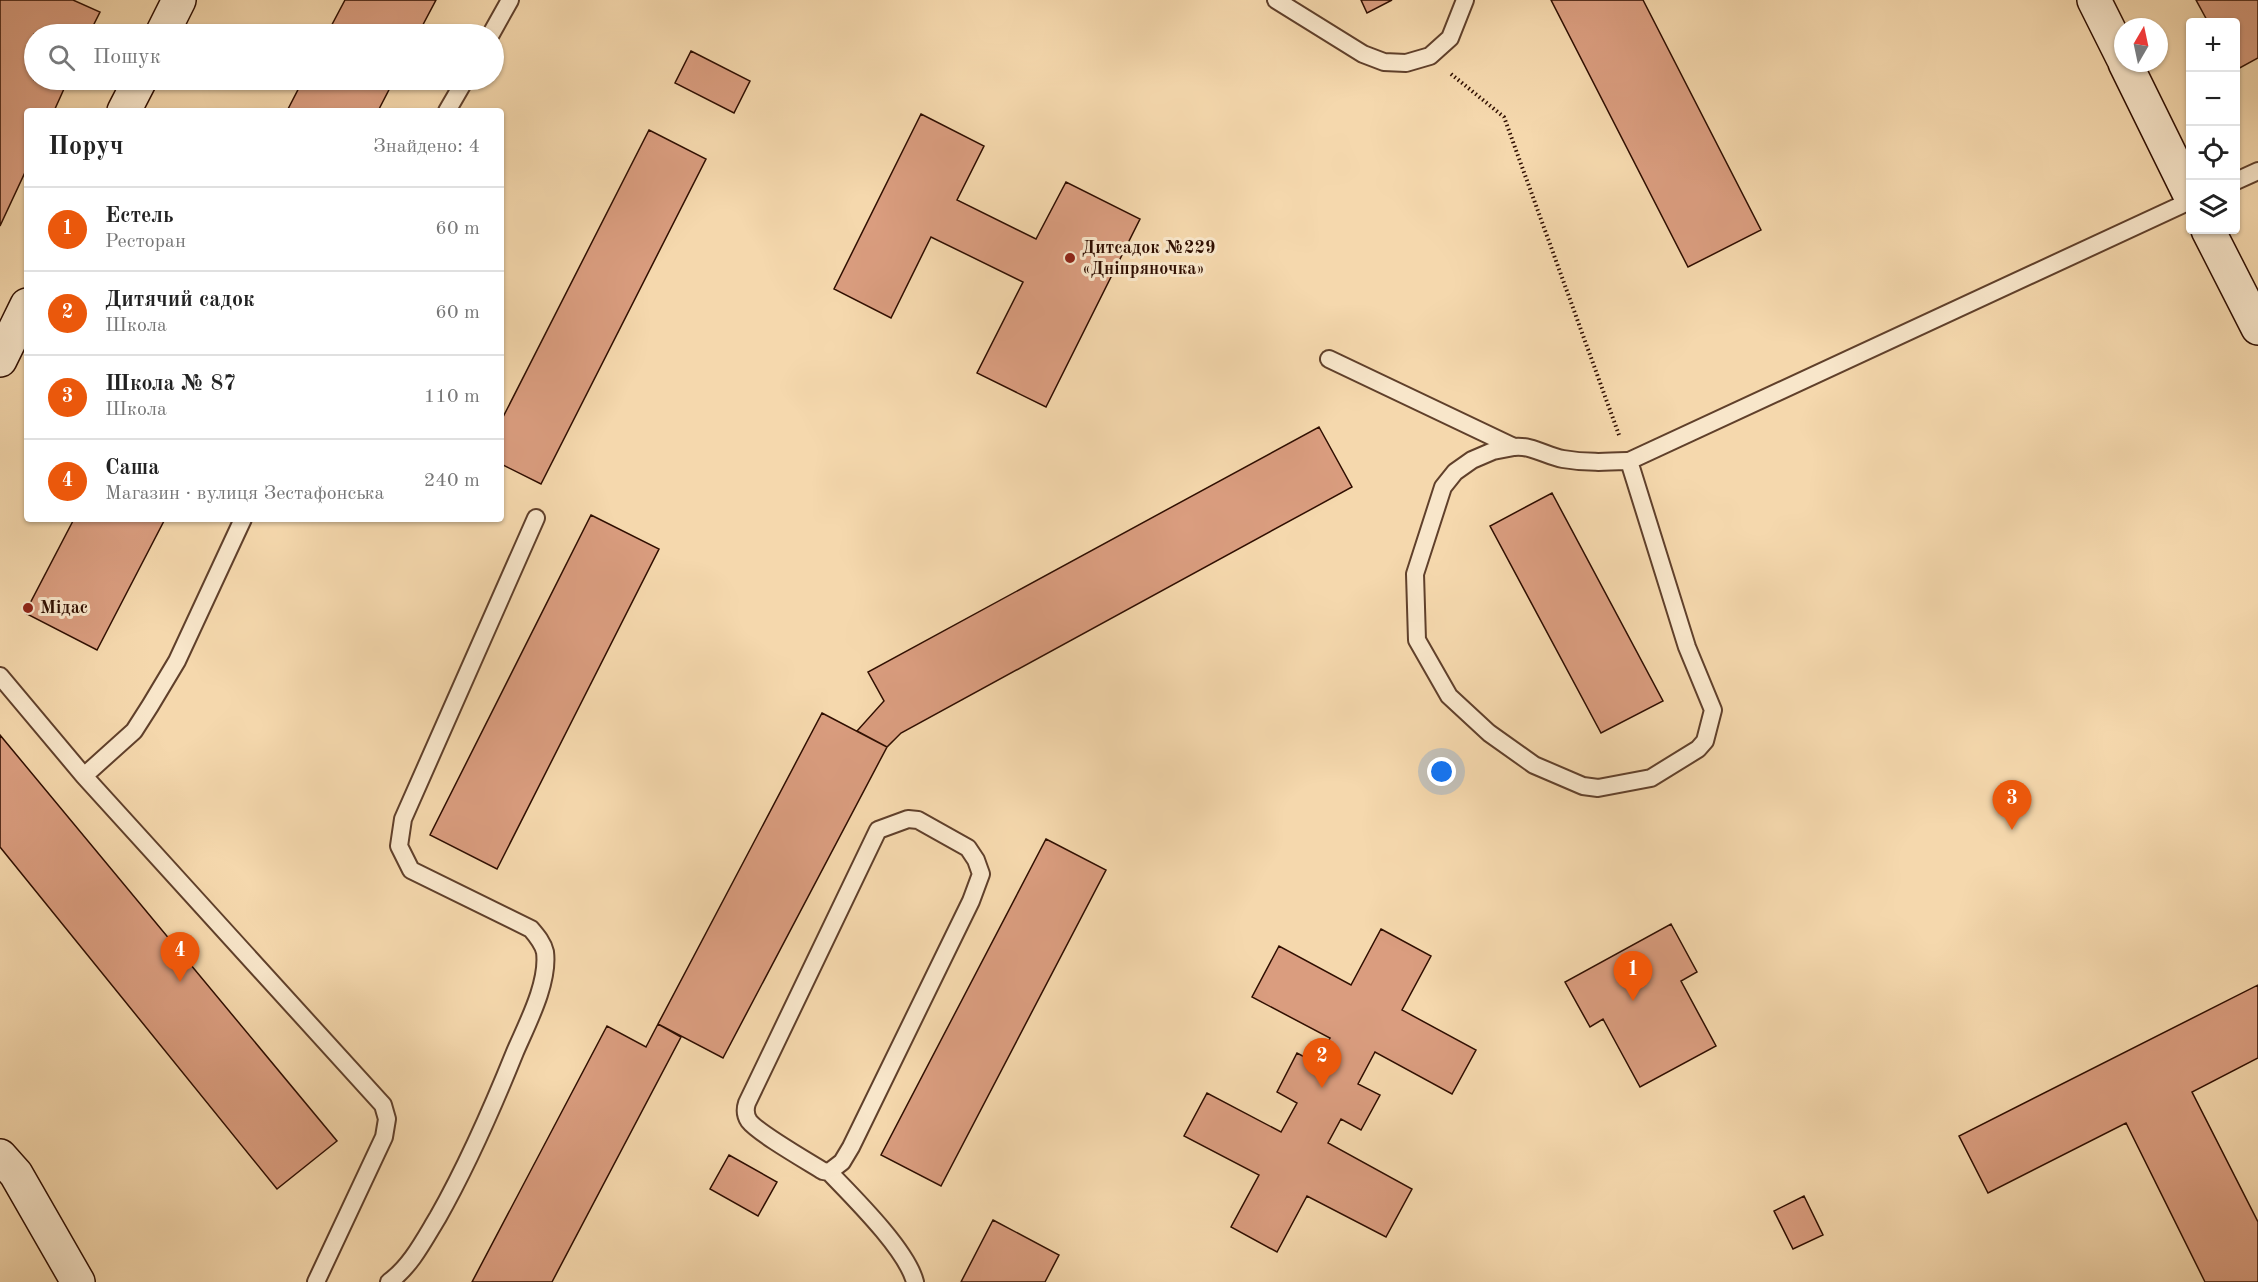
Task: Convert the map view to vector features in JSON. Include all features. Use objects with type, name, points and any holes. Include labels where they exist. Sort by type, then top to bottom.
[{"type":"street","points":[[167,24],[179,0]]},
{"type":"street","points":[[2094,0],[2114,40]]},
{"type":"street","points":[[2129,72],[2186,187]]},
{"type":"street","points":[[126,108],[135,90]]},
{"type":"street","points":[[2210,234],[2258,328]]},
{"type":"street","points":[[0,360],[14,319]]},
{"type":"street","points":[[0,1156],[16,1174],[78,1282]]},
{"type":"lane","points":[[496,24],[510,0]]},
{"type":"lane","points":[[1276,0],[1363,54],[1384,62],[1406,63],[1430,56],[1450,38],[1466,0]]},
{"type":"lane","points":[[449,108],[459,90]]},
{"type":"lane","points":[[2237,180],[2258,171]]},
{"type":"lane","points":[[1629,461],[1687,647],[1713,710],[1705,741],[1698,749],[1651,778],[1598,788],[1583,786],[1534,765],[1489,733],[1449,696],[1417,640],[1415,574],[1443,487],[1455,472],[1472,460],[1493,451],[1523,446],[1561,459],[1593,463],[1629,461],[2186,203]]},
{"type":"lane","points":[[1329,359],[1514,447]]},
{"type":"lane","points":[[389,1282],[399,1274],[421,1246],[461,1177],[539,993],[543,973],[545,952],[540,939],[531,929],[411,870],[399,846],[403,819],[536,518]]},
{"type":"lane","points":[[84,776],[128,737],[140,723],[177,661],[242,522]]},
{"type":"lane","points":[[0,676],[84,776],[383,1105],[387,1119],[384,1137],[316,1282]]},
{"type":"lane","points":[[829,1172],[842,1162],[851,1147],[971,901],[981,874],[968,848],[918,820],[908,819],[878,830],[747,1103],[746,1116],[750,1122],[823,1172],[829,1172],[875,1220],[912,1271],[915,1282]]},
{"type":"path","points":[[1430,56],[1504,117],[1629,461]]},
{"type":"building","points":[[0,0],[73,0],[100,12],[94,24],[24,24],[24,90],[63,90],[55,108],[24,108],[24,174],[0,226]]},
{"type":"building","points":[[345,0],[436,0],[423,24],[332,24]]},
{"type":"building","points":[[1361,0],[1392,0],[1367,13]]},
{"type":"building","points":[[1551,0],[1643,0],[1761,230],[1688,267]]},
{"type":"building","points":[[2196,0],[2258,0],[2258,58],[2240,68],[2240,18],[2206,18]]},
{"type":"building","points":[[691,51],[750,81],[734,113],[675,83]]},
{"type":"building","points":[[298,90],[389,90],[380,108],[289,108]]},
{"type":"building","points":[[921,114],[984,146],[957,200],[1036,239],[1066,182],[1140,219],[1046,407],[977,373],[1023,282],[931,237],[891,318],[834,289]]},
{"type":"building","points":[[649,130],[706,159],[541,484],[504,466],[504,415]]},
{"type":"building","points":[[1319,427],[1352,487],[901,733],[887,747],[857,731],[884,701],[868,672]]},
{"type":"building","points":[[1552,493],[1663,701],[1601,733],[1490,526]]},
{"type":"building","points":[[591,515],[659,549],[497,869],[430,835]]},
{"type":"building","points":[[72,522],[163,522],[97,650],[25,613]]},
{"type":"building","points":[[822,713],[887,747],[723,1058],[658,1024]]},
{"type":"building","points":[[0,735],[337,1141],[277,1189],[0,847]]},
{"type":"building","points":[[1046,839],[1106,870],[941,1186],[881,1155]]},
{"type":"building","points":[[1671,924],[1697,972],[1681,981],[1716,1046],[1640,1087],[1603,1019],[1590,1027],[1565,982]]},
{"type":"building","points":[[1381,929],[1431,956],[1402,1010],[1476,1050],[1452,1094],[1375,1052],[1358,1084],[1380,1095],[1361,1130],[1341,1119],[1328,1143],[1412,1189],[1386,1237],[1307,1196],[1277,1252],[1231,1227],[1259,1175],[1184,1136],[1207,1093],[1281,1132],[1297,1103],[1277,1092],[1297,1053],[1316,1063],[1330,1038],[1252,997],[1279,946],[1351,985]]},
{"type":"building","points":[[2258,985],[2258,1058],[2192,1092],[2258,1222],[2258,1282],[2205,1282],[2126,1123],[1988,1193],[1959,1136]]},
{"type":"building","points":[[658,1024],[681,1037],[552,1282],[472,1282],[607,1026],[646,1047]]},
{"type":"building","points":[[729,1155],[777,1182],[758,1216],[710,1189]]},
{"type":"building","points":[[1804,1196],[1823,1235],[1793,1249],[1774,1211]]},
{"type":"building","points":[[993,1220],[1059,1255],[1045,1282],[961,1282]]},
{"type":"place","name":"Дитсадок №229 «Дніпряночка»","points":[[1070,258]]},
{"type":"place","name":"Мідас","points":[[28,608]]},
{"type":"place","name":"Школа № 87","points":[[2012,830]]},
{"type":"place","name":"Саша","points":[[180,982]]},
{"type":"place","name":"Естель","points":[[1633,1001]]},
{"type":"place","name":"Дитячий садок","points":[[1322,1088]]}]
